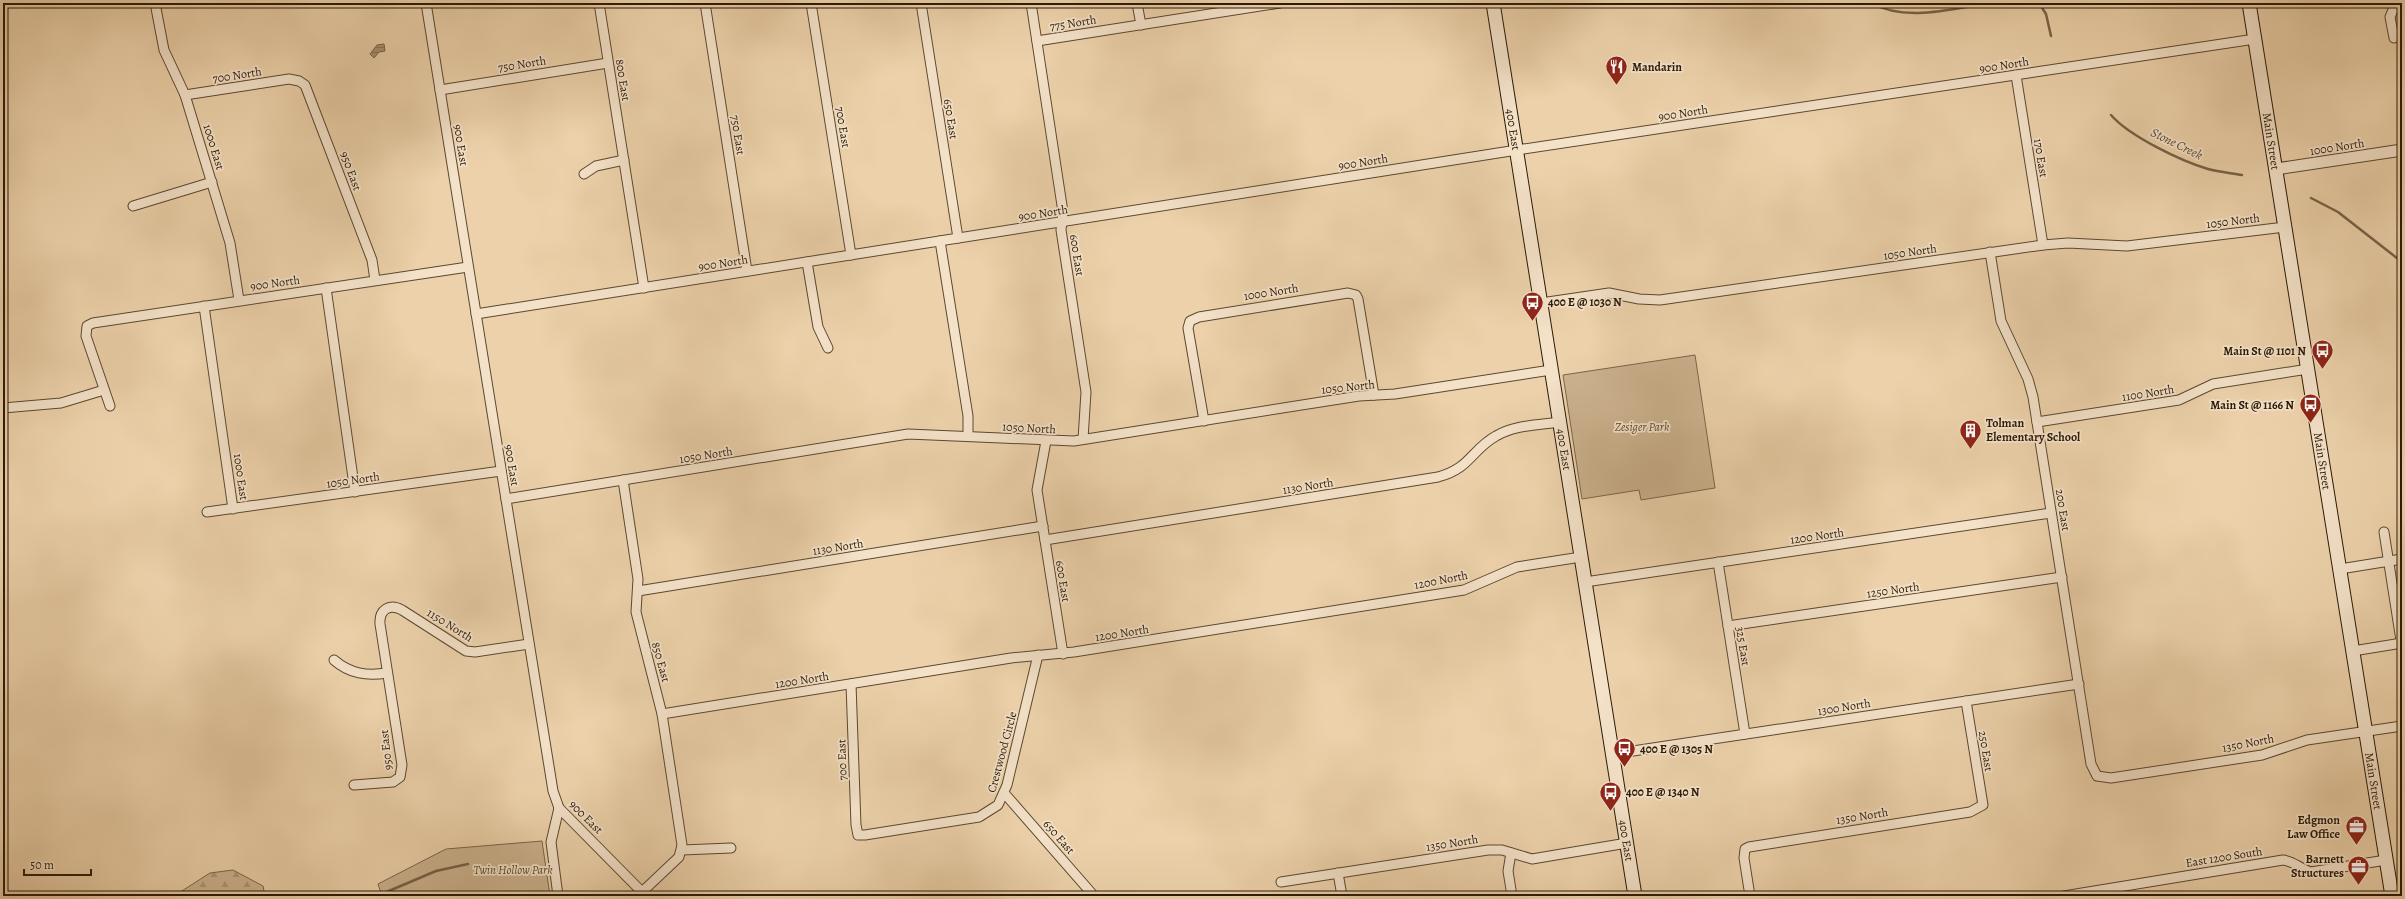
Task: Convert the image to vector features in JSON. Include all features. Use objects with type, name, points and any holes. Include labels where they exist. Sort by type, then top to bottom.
[{"type":"main road","name":"400 East","points":[[1493,3],[1635,896]]},
{"type":"main road","name":"Main Street","points":[[2249,3],[2392,896]]},
{"type":"street","name":"1000 East","points":[[155,3],[165,55],[185,95],[230,243],[239,300]]},
{"type":"street","name":"900 East","points":[[426,3],[551,786],[559,808],[644,894]]},
{"type":"street","name":"800 East","points":[[599,3],[644,288]]},
{"type":"street","name":"750 East","points":[[705,3],[747,271]]},
{"type":"street","name":"700 East","points":[[812,3],[851,255]]},
{"type":"street","name":"650 East","points":[[921,3],[958,238]]},
{"type":"street","name":"600 East","points":[[1030,3],[1063,212],[1061,230],[1086,392],[1083,439]]},
{"type":"street","points":[[1137,3],[1141,25]]},
{"type":"street","name":"775 North","points":[[1036,41],[1141,25],[1242,6],[1280,3]]},
{"type":"street","points":[[2394,38],[2390,17],[2396,3]]},
{"type":"street","name":"900 North","points":[[476,314],[1517,150],[2254,39]]},
{"type":"street","name":"750 North","points":[[440,90],[608,63]]},
{"type":"street","name":"170 East","points":[[2016,75],[2043,245]]},
{"type":"street","name":"700 North","points":[[185,95],[292,79]]},
{"type":"street","name":"950 East","points":[[292,79],[302,83],[308,91],[372,260],[375,280]]},
{"type":"street","name":"1000 North","points":[[2276,169],[2402,150]]},
{"type":"street","points":[[584,174],[596,166],[624,160]]},
{"type":"street","points":[[133,206],[212,182]]},
{"type":"street","name":"1050 North","points":[[1541,303],[1609,293],[1646,300],[1660,300],[2043,245],[2127,246],[2285,227]]},
{"type":"street","points":[[940,241],[968,416],[968,436]]},
{"type":"street","name":"200 East","points":[[1990,252],[2001,321],[2028,379],[2037,422],[2091,764],[2097,776]]},
{"type":"street","points":[[807,262],[818,327],[828,348]]},
{"type":"street","name":"900 North","points":[[104,390],[87,341],[87,326],[106,320],[468,267]]},
{"type":"street","points":[[326,288],[355,492]]},
{"type":"street","name":"1000 North","points":[[1204,420],[1188,328],[1190,321],[1198,317],[1350,293],[1356,295],[1359,301],[1374,395]]},
{"type":"street","name":"1000 East","points":[[204,306],[233,509]]},
{"type":"street","name":"1100 North","points":[[2037,422],[2179,400],[2213,384],[2308,369]]},
{"type":"street","name":"1050 North","points":[[506,499],[908,434],[1046,441],[1083,439],[1552,370]]},
{"type":"street","points":[[3,408],[61,403],[104,390],[110,406]]},
{"type":"street","name":"1130 North","points":[[1045,540],[1438,476],[1465,465],[1481,447],[1497,435],[1516,429],[1560,422]]},
{"type":"street","name":"600 East","points":[[1046,441],[1037,483],[1063,654]]},
{"type":"street","name":"1050 North","points":[[208,512],[501,471]]},
{"type":"street","name":"850 East","points":[[623,480],[637,568],[638,591],[636,612],[662,714],[682,850]]},
{"type":"street","name":"1200 North","points":[[1585,582],[2051,513]]},
{"type":"street","name":"1130 North","points":[[638,591],[1043,526]]},
{"type":"street","points":[[2353,651],[2402,644],[2384,532]]},
{"type":"street","name":"1200 North","points":[[662,714],[1038,656],[1063,654],[1464,590],[1517,567],[1581,557]]},
{"type":"street","points":[[2340,570],[2402,559]]},
{"type":"street","name":"325 East","points":[[1718,562],[1746,734]]},
{"type":"street","name":"1250 North","points":[[1728,626],[2062,577]]},
{"type":"street","name":"1150 North","points":[[385,609],[394,607],[402,610],[466,651],[475,652],[529,644]]},
{"type":"street","name":"950 East","points":[[354,785],[393,782],[401,774],[379,621],[380,614],[385,609]]},
{"type":"street","name":"Crestwood Circle","points":[[858,835],[979,817],[993,810],[1005,794],[1038,656]]},
{"type":"street","points":[[334,660],[342,666],[359,674],[387,673]]},
{"type":"street","name":"700 East","points":[[851,684],[856,825],[858,835]]},
{"type":"street","name":"1300 North","points":[[1613,754],[2079,684]]},
{"type":"street","name":"250 East","points":[[1966,701],[1983,806]]},
{"type":"street","name":"1350 North","points":[[2097,776],[2111,778],[2262,755],[2307,740],[2366,730],[2402,726]]},
{"type":"street","name":"650 East","points":[[1005,794],[1094,896]]},
{"type":"street","name":"1350 North","points":[[1750,896],[1744,858],[1745,849],[1759,844],[1970,812],[1983,806]]},
{"type":"street","points":[[558,896],[551,842],[559,808]]},
{"type":"street","name":"1350 North","points":[[1281,882],[1488,850],[1502,850],[1532,859],[1627,843]]},
{"type":"street","points":[[644,894],[678,857],[682,850],[731,848]]},
{"type":"street","points":[[1511,853],[1508,871],[1512,896]]},
{"type":"street","name":"East 1200 South","points":[[2064,896],[2283,860],[2294,862],[2305,870],[2311,872],[2386,860]]},
{"type":"street","points":[[1338,873],[1342,896]]},
{"type":"green space","name":"Zesiger Park","points":[[1695,355],[1715,488],[1641,500],[1639,490],[1582,499],[1563,375]]},
{"type":"green space","name":"Twin Hollow Park","points":[[542,841],[550,896],[382,896],[378,884],[446,849]]},
{"type":"green space","points":[[233,870],[263,886],[265,896],[174,896],[210,873]]},
{"type":"shaded area","points":[[384,44],[385,51],[379,52],[374,58],[370,54],[377,45]]},
{"type":"waterway","points":[[3,16],[10,3]]},
{"type":"waterway","name":"Stone Creek","points":[[1870,3],[1884,9],[1914,13],[1944,11],[1989,3]]},
{"type":"waterway","name":"Stone Creek","points":[[2039,3],[2046,14],[2051,36]]},
{"type":"waterway","name":"Stone Creek","points":[[2111,115],[2119,123],[2142,139],[2170,154],[2208,169],[2242,175]]},
{"type":"waterway","name":"Stone Creek","points":[[2311,198],[2338,212],[2402,262]]},
{"type":"waterway","points":[[377,896],[436,871],[468,864]]},
{"type":"place","name":"Mandarin","points":[[1616,86]]},
{"type":"place","name":"400 E @ 1030 N","points":[[1533,322]]},
{"type":"place","name":"Main St @ 1101 N","points":[[2322,370]]},
{"type":"place","name":"Main St @ 1166 N","points":[[2310,424]]},
{"type":"place","name":"Tolman Elementary School","points":[[1971,450]]},
{"type":"place","name":"400 E @ 1305 N","points":[[1625,768]]},
{"type":"place","name":"400 E @ 1340 N","points":[[1611,812]]},
{"type":"place","name":"Edgmon Law Office","points":[[2356,846]]},
{"type":"place","name":"Barnett Structures","points":[[2359,886]]}]
